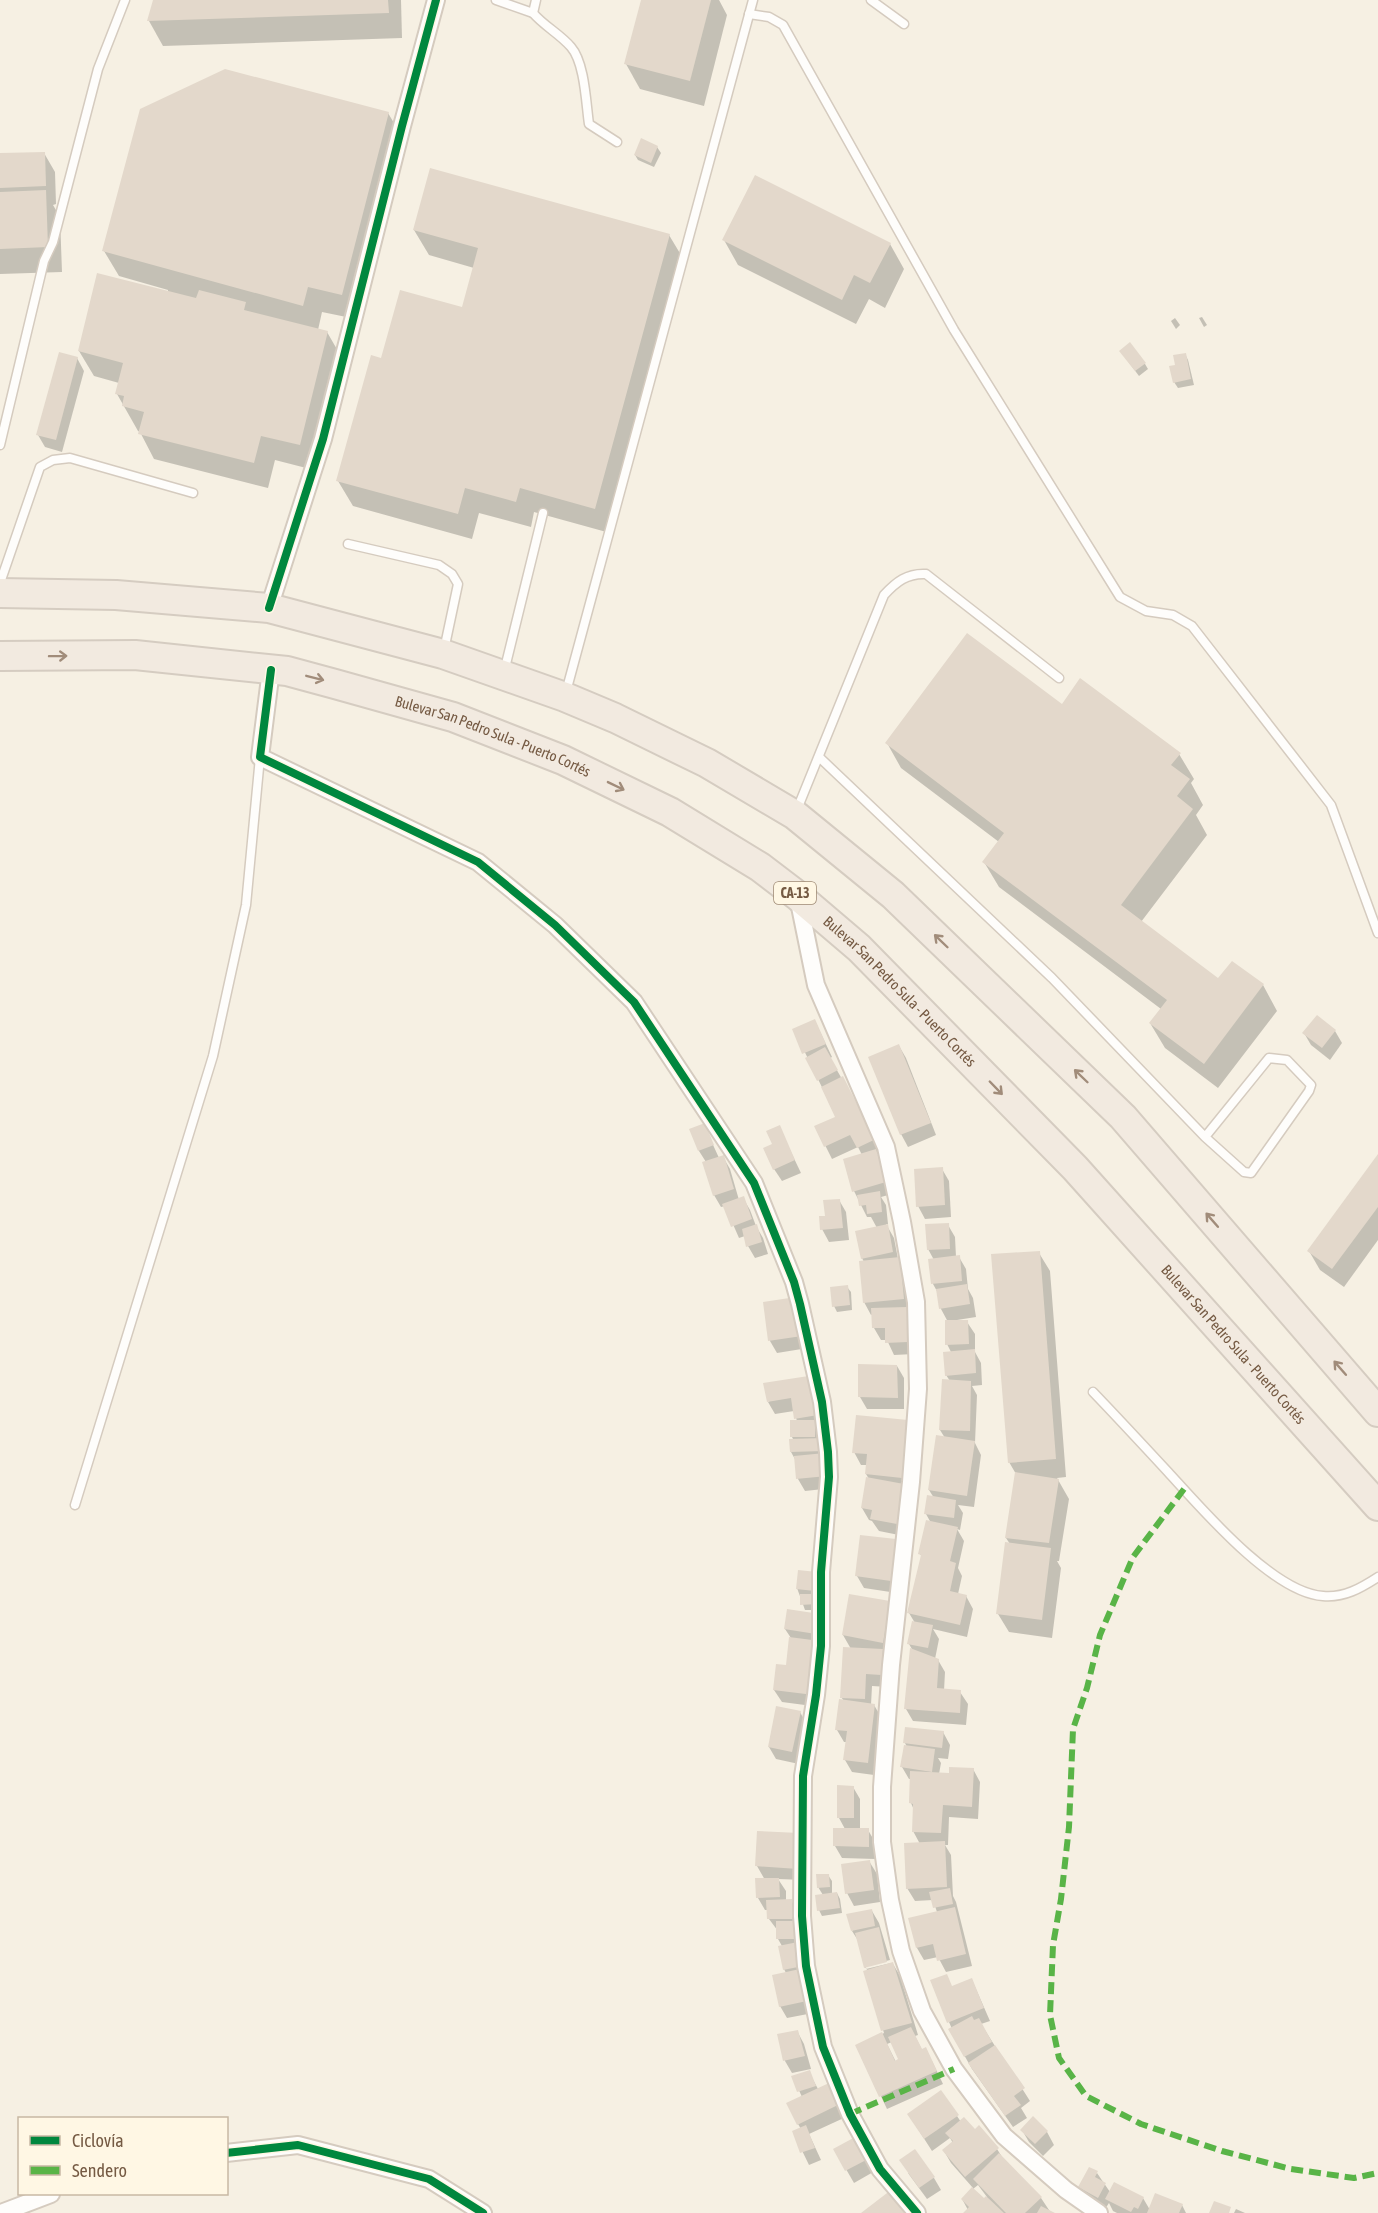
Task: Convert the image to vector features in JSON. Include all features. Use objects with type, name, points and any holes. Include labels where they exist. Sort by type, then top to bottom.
[{"type":"highway","points":[[0,593],[116,595],[269,608],[443,654],[565,697],[615,718],[707,763],[795,815],[893,895],[1123,1117],[1378,1412]]},
{"type":"highway","name":"Bulevar San Pedro Sula - Puerto Cortés","points":[[0,656],[135,655],[271,670],[335,684],[453,717],[563,760],[670,812],[760,867],[859,948],[1075,1168],[1378,1506]]},
{"type":"street","points":[[269,608],[323,439],[436,0]]},
{"type":"street","points":[[271,670],[260,757],[478,862],[555,925],[634,1002],[754,1183],[797,1293],[822,1402],[828,1452],[829,1477],[821,1572],[821,1646],[803,1776],[802,1916],[806,1966],[823,2047],[850,2114],[880,2169],[916,2213]]},
{"type":"street","points":[[798,896],[816,986],[886,1147],[916,1302],[918,1389],[911,1482],[891,1665],[882,1787],[882,1842],[890,1900],[901,1951],[922,2011],[954,2069],[1004,2136],[1066,2190],[1099,2213]]},
{"type":"street","points":[[228,2153],[298,2145],[429,2179],[483,2213]]},
{"type":"street","points":[[1,2213],[46,2195]]},
{"type":"lane","points":[[0,445],[44,261],[53,242],[98,69],[124,0]]},
{"type":"lane","points":[[496,0],[533,13],[572,47],[580,63],[589,124],[618,142]]},
{"type":"lane","points":[[533,13],[536,0]]},
{"type":"lane","points":[[565,697],[753,0]]},
{"type":"lane","points":[[871,0],[904,24]]},
{"type":"lane","points":[[749,14],[769,17],[783,25],[954,330],[1120,597],[1146,611],[1173,615],[1192,626],[1331,805],[1378,933]]},
{"type":"lane","points":[[0,583],[40,467],[53,460],[70,458],[193,493]]},
{"type":"lane","points":[[503,675],[543,513]]},
{"type":"lane","points":[[348,544],[439,565],[453,574],[458,584],[443,654]]},
{"type":"lane","points":[[795,815],[884,595],[896,582],[914,573],[926,574],[1059,678]]},
{"type":"lane","points":[[75,1505],[213,1056],[246,905],[260,757]]},
{"type":"lane","points":[[819,757],[1052,978],[1205,1137],[1244,1172],[1251,1173],[1311,1085],[1287,1060],[1269,1058],[1205,1137]]},
{"type":"lane","points":[[1092,1392],[1220,1527],[1274,1575],[1302,1592],[1322,1596],[1355,1592],[1378,1577]]},
{"type":"building","points":[[153,0],[388,0],[389,13],[147,21]]},
{"type":"building","points":[[641,0],[711,0],[690,81],[624,64]]},
{"type":"building","points":[[225,69],[389,112],[342,295],[308,287],[303,306],[102,251],[140,109]]},
{"type":"building","points":[[641,138],[658,146],[651,163],[634,155]]},
{"type":"building","points":[[45,152],[46,186],[0,188],[0,153]]},
{"type":"building","points":[[430,168],[670,234],[595,509],[520,488],[516,502],[465,488],[458,514],[336,481],[371,355],[381,358],[400,290],[462,307],[478,248],[413,230]]},
{"type":"building","points":[[755,175],[891,243],[870,283],[854,275],[842,300],[722,240]]},
{"type":"building","points":[[46,190],[48,247],[0,249],[0,192]]},
{"type":"building","points":[[97,273],[196,298],[199,290],[246,302],[244,310],[328,331],[300,445],[261,436],[254,463],[138,434],[144,412],[122,406],[124,396],[115,394],[123,363],[78,351]]},
{"type":"building","points":[[1130,342],[1146,363],[1135,371],[1119,351]]},
{"type":"building","points":[[59,352],[78,357],[56,440],[36,435]]},
{"type":"building","points":[[1186,353],[1191,379],[1173,383],[1169,366],[1175,365],[1173,355]]},
{"type":"building","points":[[967,633],[1062,704],[1080,678],[1181,753],[1171,765],[1190,779],[1177,796],[1193,809],[1121,905],[1218,978],[1232,961],[1264,984],[1204,1064],[1149,1023],[1167,1000],[982,862],[1004,833],[885,743]]},
{"type":"building","points":[[1317,1015],[1336,1030],[1322,1048],[1302,1033]]},
{"type":"building","points":[[815,1019],[826,1044],[802,1054],[792,1029]]},
{"type":"building","points":[[899,1044],[931,1123],[900,1135],[868,1057]]},
{"type":"building","points":[[825,1047],[838,1070],[817,1081],[805,1058]]},
{"type":"building","points":[[843,1076],[858,1106],[861,1104],[878,1138],[857,1148],[850,1135],[824,1147],[814,1126],[835,1117],[821,1087]]},
{"type":"building","points":[[705,1123],[714,1145],[698,1151],[689,1129]]},
{"type":"building","points":[[780,1125],[795,1160],[773,1170],[763,1148],[772,1144],[766,1131]]},
{"type":"building","points":[[876,1149],[886,1182],[852,1192],[843,1159]]},
{"type":"building","points":[[1378,1154],[1378,1207],[1332,1269],[1307,1251]]},
{"type":"building","points":[[724,1155],[734,1189],[713,1196],[702,1162]]},
{"type":"building","points":[[943,1167],[945,1205],[916,1207],[914,1169]]},
{"type":"building","points":[[880,1191],[882,1212],[867,1214],[866,1205],[859,1206],[857,1195]]},
{"type":"building","points":[[744,1196],[752,1219],[731,1227],[722,1204]]},
{"type":"building","points":[[840,1199],[843,1228],[820,1230],[819,1216],[825,1216],[823,1200]]},
{"type":"building","points":[[949,1223],[950,1249],[927,1250],[925,1224]]},
{"type":"building","points":[[757,1224],[762,1242],[746,1247],[742,1229]]},
{"type":"building","points":[[888,1224],[893,1252],[861,1259],[855,1231]]},
{"type":"building","points":[[1040,1251],[1056,1459],[1008,1463],[991,1254]]},
{"type":"building","points":[[960,1255],[962,1281],[931,1284],[928,1259]]},
{"type":"building","points":[[900,1257],[904,1299],[863,1303],[859,1261]]},
{"type":"building","points":[[967,1284],[970,1304],[939,1309],[936,1289]]},
{"type":"building","points":[[848,1285],[850,1305],[832,1307],[830,1287]]},
{"type":"building","points":[[796,1297],[802,1336],[768,1341],[763,1302]]},
{"type":"building","points":[[907,1307],[908,1342],[885,1343],[885,1328],[872,1328],[871,1308]]},
{"type":"building","points":[[945,1320],[968,1320],[969,1344],[945,1345]]},
{"type":"building","points":[[975,1349],[976,1373],[945,1376],[943,1352]]},
{"type":"building","points":[[858,1364],[897,1365],[898,1398],[858,1397]]},
{"type":"building","points":[[815,1375],[818,1415],[794,1419],[791,1398],[767,1402],[763,1383]]},
{"type":"building","points":[[942,1379],[971,1381],[970,1431],[939,1430]]},
{"type":"building","points":[[856,1415],[908,1420],[902,1478],[865,1474],[867,1454],[852,1453]]},
{"type":"building","points":[[790,1420],[815,1420],[815,1437],[790,1437]]},
{"type":"building","points":[[936,1435],[975,1441],[967,1496],[928,1490]]},
{"type":"building","points":[[824,1438],[824,1451],[790,1452],[789,1439]]},
{"type":"building","points":[[825,1453],[827,1476],[796,1479],[794,1456]]},
{"type":"building","points":[[1015,1472],[1059,1479],[1049,1543],[1005,1538]]},
{"type":"building","points":[[866,1477],[904,1484],[897,1524],[870,1519],[872,1510],[861,1508]]},
{"type":"building","points":[[927,1495],[956,1500],[954,1518],[924,1514]]},
{"type":"building","points":[[926,1520],[958,1527],[950,1561],[956,1563],[950,1591],[967,1595],[960,1625],[907,1613],[921,1555],[918,1554]]},
{"type":"building","points":[[860,1535],[896,1539],[891,1581],[855,1576]]},
{"type":"building","points":[[1005,1542],[1051,1548],[1042,1620],[996,1614]]},
{"type":"building","points":[[798,1570],[817,1572],[815,1591],[796,1589]]},
{"type":"building","points":[[800,1594],[817,1594],[817,1604],[800,1605]]},
{"type":"building","points":[[849,1594],[890,1601],[883,1643],[842,1635]]},
{"type":"building","points":[[787,1609],[820,1614],[816,1634],[784,1629]]},
{"type":"building","points":[[912,1621],[933,1625],[928,1648],[907,1644]]},
{"type":"building","points":[[789,1637],[820,1641],[814,1695],[773,1690],[776,1664],[786,1665]]},
{"type":"building","points":[[843,1647],[883,1649],[881,1675],[866,1674],[865,1699],[840,1698]]},
{"type":"building","points":[[910,1648],[939,1659],[937,1688],[961,1690],[960,1713],[904,1709]]},
{"type":"building","points":[[839,1699],[875,1704],[868,1763],[843,1760],[847,1731],[835,1730]]},
{"type":"building","points":[[776,1706],[801,1711],[792,1752],[768,1747]]},
{"type":"building","points":[[905,1727],[944,1731],[942,1748],[903,1743]]},
{"type":"building","points":[[904,1745],[935,1749],[932,1772],[900,1767]]},
{"type":"building","points":[[949,1767],[974,1768],[972,1807],[943,1805],[941,1833],[912,1832],[913,1804],[909,1803],[910,1771],[949,1773]]},
{"type":"building","points":[[837,1785],[854,1786],[854,1818],[837,1818]]},
{"type":"building","points":[[833,1828],[869,1828],[869,1847],[833,1846]]},
{"type":"building","points":[[757,1831],[799,1833],[798,1869],[755,1866]]},
{"type":"building","points":[[945,1841],[947,1887],[906,1889],[904,1843]]},
{"type":"building","points":[[870,1860],[874,1890],[845,1894],[841,1864]]},
{"type":"building","points":[[816,1874],[829,1874],[830,1887],[817,1888]]},
{"type":"building","points":[[755,1878],[779,1878],[780,1897],[756,1898]]},
{"type":"building","points":[[950,1888],[953,1904],[933,1908],[929,1892]]},
{"type":"building","points":[[837,1892],[840,1908],[817,1911],[815,1895]]},
{"type":"building","points":[[792,1899],[792,1919],[767,1919],[766,1900]]},
{"type":"building","points":[[955,1907],[966,1954],[937,1961],[933,1944],[916,1948],[908,1918]]},
{"type":"building","points":[[872,1909],[875,1926],[851,1931],[846,1914]]},
{"type":"building","points":[[776,1921],[798,1921],[799,1939],[776,1939]]},
{"type":"building","points":[[879,1927],[887,1962],[864,1968],[855,1933]]},
{"type":"building","points":[[798,1942],[803,1966],[783,1970],[778,1946]]},
{"type":"building","points":[[893,1962],[912,2023],[881,2031],[863,1971]]},
{"type":"building","points":[[800,1969],[807,2001],[779,2007],[772,1975]]},
{"type":"building","points":[[947,1974],[952,1986],[972,1978],[984,2008],[947,2023],[930,1980]]},
{"type":"building","points":[[972,2016],[974,2020],[979,2018],[992,2042],[964,2057],[948,2029]]},
{"type":"building","points":[[911,2027],[922,2049],[926,2047],[937,2071],[879,2097],[855,2045],[882,2032],[895,2061],[898,2059],[888,2037]]},
{"type":"building","points":[[798,2030],[805,2056],[783,2061],[777,2034]]},
{"type":"building","points":[[995,2045],[1025,2088],[1014,2096],[1021,2105],[1005,2116],[968,2063]]},
{"type":"building","points":[[810,2070],[816,2086],[797,2092],[791,2076]]},
{"type":"building","points":[[829,2083],[840,2104],[797,2125],[786,2103]]},
{"type":"building","points":[[941,2090],[959,2115],[924,2139],[907,2114]]},
{"type":"building","points":[[1033,2116],[1048,2131],[1035,2144],[1020,2130]]},
{"type":"building","points":[[964,2117],[975,2129],[979,2125],[999,2148],[965,2177],[942,2150],[953,2141],[945,2133]]},
{"type":"building","points":[[806,2125],[815,2148],[800,2153],[792,2131]]},
{"type":"building","points":[[857,2136],[870,2158],[845,2171],[833,2149]]},
{"type":"building","points":[[915,2149],[935,2177],[919,2188],[899,2160]]},
{"type":"building","points":[[999,2153],[1042,2197],[1025,2213],[1006,2213],[973,2179]]},
{"type":"building","points":[[1089,2167],[1098,2171],[1095,2177],[1106,2183],[1098,2198],[1078,2187]]},
{"type":"building","points":[[1114,2182],[1144,2197],[1138,2209],[1134,2207],[1131,2212],[1105,2199]]},
{"type":"building","points":[[972,2187],[984,2198],[986,2196],[1004,2213],[963,2213],[969,2207],[961,2199]]},
{"type":"building","points":[[891,2190],[910,2213],[861,2213]]},
{"type":"building","points":[[1155,2193],[1183,2204],[1179,2213],[1147,2213]]},
{"type":"building","points":[[1214,2201],[1231,2207],[1229,2213],[1209,2213]]},
{"type":"building","points":[[1041,2206],[1055,2213],[1037,2213]]},
{"type":"marked path","points":[[1184,1489],[1133,1557],[1100,1635],[1087,1688],[1073,1729],[1069,1827],[1053,1945],[1050,2015],[1059,2058],[1086,2096],[1141,2124],[1222,2151],[1291,2169],[1354,2178],[1378,2173]]},
{"type":"marked path","points":[[850,2114],[954,2069]]},
{"type":"cycle path","points":[[269,608],[323,439],[436,0]]},
{"type":"cycle path","points":[[271,670],[260,757],[478,862],[555,925],[634,1002],[754,1183],[794,1282],[822,1402],[828,1452],[829,1477],[821,1572],[821,1646],[803,1776],[802,1916],[806,1966],[823,2047],[850,2114],[880,2169],[917,2213]]},
{"type":"cycle path","points":[[228,2153],[298,2145],[429,2179],[483,2213]]}]
